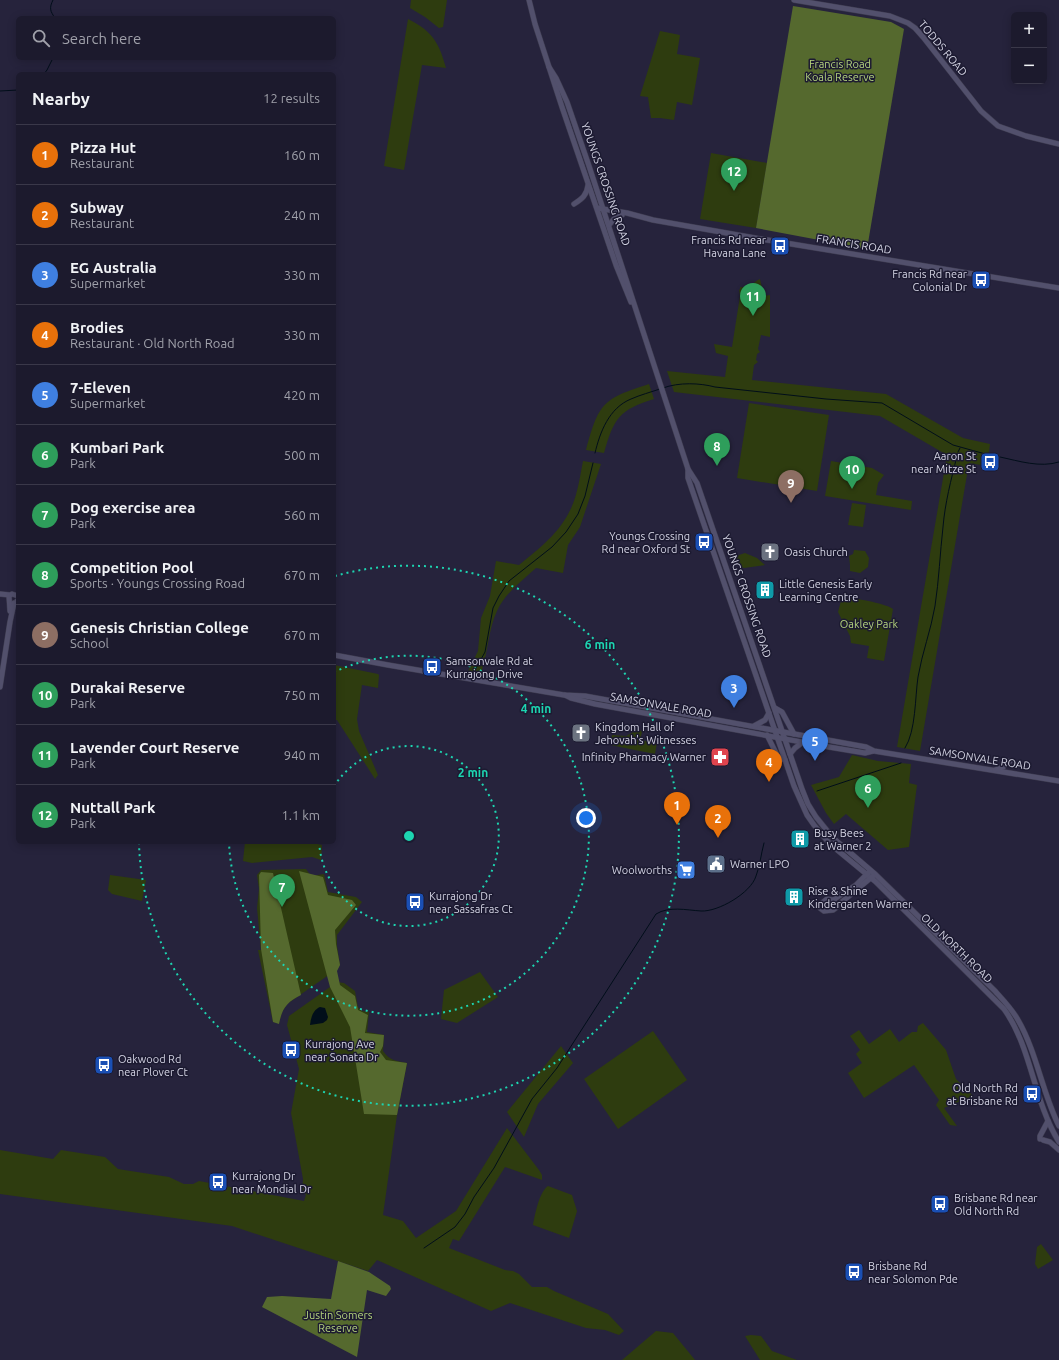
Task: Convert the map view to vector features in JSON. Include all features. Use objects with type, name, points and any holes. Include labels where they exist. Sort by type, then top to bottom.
[{"type":"main road","name":"YOUNGS CROSSING ROAD","points":[[529,0],[534,24],[558,97],[616,265],[636,310]]},
{"type":"main road","name":"TODDS ROAD","points":[[794,0],[890,16],[908,23],[915,28],[981,111],[998,126],[1016,133],[1059,144]]},
{"type":"main road","name":"YOUNGS CROSSING ROAD","points":[[549,67],[563,93],[609,225],[688,469],[697,483],[783,732]]},
{"type":"main road","points":[[558,97],[559,94],[563,93]]},
{"type":"main road","points":[[574,204],[585,195],[588,183]]},
{"type":"main road","name":"FRANCIS ROAD","points":[[598,210],[755,238],[1059,288]]},
{"type":"main road","name":"FRANCIS ROAD","points":[[604,210],[622,215],[646,218]]},
{"type":"main road","points":[[609,225],[614,219],[622,215]]},
{"type":"main road","name":"YOUNGS CROSSING ROAD","points":[[688,469],[688,478],[775,730]]},
{"type":"main road","points":[[0,594],[14,599]]},
{"type":"main road","points":[[0,597],[14,599]]},
{"type":"main road","points":[[0,687],[14,599]]},
{"type":"main road","name":"SAMSONVALE ROAD","points":[[336,655],[564,695],[585,696],[866,747],[874,751],[1059,782]]},
{"type":"main road","name":"SAMSONVALE ROAD","points":[[564,695],[594,704],[803,742],[865,753],[874,751]]},
{"type":"main road","points":[[775,708],[782,712],[794,734]]},
{"type":"main road","points":[[754,726],[765,720],[769,713]]},
{"type":"main road","name":"OLD NORTH ROAD","points":[[775,730],[799,798],[814,825],[835,848],[868,876],[992,995],[1004,1009],[1020,1038],[1048,1121],[1059,1142]]},
{"type":"main road","name":"OLD NORTH ROAD","points":[[783,732],[806,798],[816,817],[840,845],[873,872],[1009,1006],[1018,1019],[1026,1037],[1059,1126]]},
{"type":"main road","points":[[767,735],[778,757],[785,760]]},
{"type":"main road","points":[[790,754],[803,742]]},
{"type":"main road","points":[[994,771],[1004,767],[1010,762]]},
{"type":"main road","points":[[868,876],[832,911],[824,911],[820,908],[822,902],[827,899],[833,900],[873,872]]},
{"type":"main road","points":[[833,900],[837,906]]},
{"type":"main road","points":[[1048,1121],[1040,1136],[1042,1139],[1050,1142],[1059,1150]]},
{"type":"green space","points":[[411,0],[447,0],[443,27],[439,28],[410,8]]},
{"type":"green space","name":"Francis Road Koala Reserve","points":[[793,6],[891,22],[904,29],[867,249],[756,228]]},
{"type":"green space","points":[[408,19],[423,28],[433,38],[437,44],[446,68],[422,65],[404,170],[384,166]]},
{"type":"green space","points":[[660,31],[680,35],[677,54],[700,58],[692,105],[677,102],[674,120],[651,118],[648,97],[640,96]]},
{"type":"green space","points":[[711,153],[767,163],[756,228],[700,219]]},
{"type":"green space","points":[[760,279],[764,296],[770,295],[770,337],[761,335],[758,349],[760,352],[757,354],[756,360],[758,362],[754,365],[752,380],[886,394],[963,438],[990,444],[987,466],[969,463],[920,751],[897,747],[947,455],[880,416],[674,392],[667,371],[725,377],[728,356],[716,353],[714,344],[732,347],[740,287],[747,287]]},
{"type":"green space","points":[[649,384],[654,399],[633,407],[620,417],[611,431],[604,453],[586,450],[599,412],[605,405],[621,394]]},
{"type":"green space","points":[[749,403],[829,415],[817,491],[737,478]]},
{"type":"green space","points":[[583,461],[601,464],[580,527],[568,545],[563,573],[536,568],[514,588],[500,605],[494,618],[481,673],[468,671],[478,651],[481,618],[490,596],[496,561],[519,565],[556,532],[574,501]]},
{"type":"green space","points":[[831,461],[872,468],[884,475],[878,483],[876,495],[912,501],[911,510],[825,496]]},
{"type":"green space","points":[[852,503],[866,505],[863,527],[848,525]]},
{"type":"green space","points":[[854,550],[865,551],[869,558],[868,567],[860,573],[850,571],[849,556],[853,554]]},
{"type":"green space","points":[[745,553],[757,558],[765,565],[744,568],[735,564],[733,557]]},
{"type":"green space","name":"Oakley Park","points":[[845,598],[870,601],[893,609],[884,661],[867,658],[869,646],[851,643],[850,636],[838,612],[841,601]]},
{"type":"green space","points":[[336,665],[378,674],[378,688],[362,685],[357,719],[359,731],[378,775],[375,779],[337,720]]},
{"type":"green space","points":[[640,730],[642,732],[640,740],[657,743],[655,754],[610,745],[612,735],[626,736]]},
{"type":"green space","points":[[852,755],[878,761],[911,764],[909,783],[917,785],[909,847],[888,850],[846,814],[834,824],[826,813],[811,785],[839,777]]},
{"type":"green space","points":[[245,844],[322,845],[321,860],[312,857],[252,863],[243,861]]},
{"type":"green space","points":[[306,869],[311,876],[324,874],[328,892],[356,897],[362,902],[337,935],[340,965],[333,972],[287,1004],[282,1012],[279,1023],[273,1022],[258,950],[261,950],[257,908],[259,889],[257,875],[261,870]]},
{"type":"green space","points":[[299,871],[323,877],[328,895],[352,900],[356,905],[335,930],[340,965],[337,971],[340,985],[355,996],[358,1010],[368,1015],[365,1033],[384,1035],[383,1046],[380,1052],[386,1060],[407,1063],[397,1115],[364,1114],[350,1027],[330,987]]},
{"type":"green space","points":[[261,872],[273,873],[301,995],[292,1000],[286,1006],[279,1024],[273,1022],[261,949],[259,875]]},
{"type":"green space","points":[[110,875],[146,880],[142,901],[112,894],[108,890]]},
{"type":"green space","points":[[480,972],[498,997],[457,1023],[441,1019],[444,990]]},
{"type":"green space","points":[[337,982],[344,983],[355,991],[358,1007],[362,1011],[369,1012],[367,1032],[384,1035],[383,1051],[385,1054],[393,1060],[407,1063],[397,1115],[383,1215],[403,1221],[416,1238],[456,1211],[507,1128],[539,1170],[542,1175],[542,1180],[505,1167],[459,1241],[453,1239],[449,1248],[505,1270],[513,1271],[519,1274],[532,1287],[547,1287],[608,1314],[624,1331],[619,1335],[605,1330],[586,1328],[510,1303],[491,1311],[377,1260],[368,1271],[232,1226],[0,1194],[0,1150],[53,1159],[61,1150],[105,1157],[118,1169],[169,1177],[184,1184],[193,1184],[199,1181],[304,1201],[306,1195],[302,1191],[303,1179],[291,1113],[299,1069],[287,1025],[289,1016]]},
{"type":"green space","points":[[923,1023],[946,1050],[956,1079],[973,1096],[944,1108],[957,1126],[950,1125],[936,1105],[939,1100],[914,1065],[864,1098],[848,1073],[862,1063],[856,1054],[860,1050],[850,1036],[859,1030],[869,1044],[890,1029],[899,1042],[912,1032],[917,1032],[918,1026]]},
{"type":"green space","points":[[653,1031],[687,1080],[618,1129],[584,1079]]},
{"type":"green space","points":[[561,1046],[573,1063],[538,1104],[524,1137],[507,1112]]},
{"type":"green space","points":[[548,1186],[572,1195],[577,1211],[569,1238],[533,1225],[540,1198]]},
{"type":"green space","points":[[1041,1244],[1053,1260],[1038,1269],[1035,1264],[1037,1247]]},
{"type":"green space","name":"Justin Somers Reserve","points":[[338,1261],[369,1272],[390,1286],[391,1289],[386,1296],[367,1290],[357,1357],[262,1307],[267,1297],[282,1296],[331,1299]]},
{"type":"green space","points":[[656,1331],[673,1333],[695,1360],[622,1360]]},
{"type":"green space","points":[[745,1336],[761,1336],[772,1351],[797,1360],[760,1360]]},
{"type":"water","points":[[320,1007],[325,1008],[328,1017],[327,1020],[323,1023],[310,1025],[313,1014]]},
{"type":"waterway","points":[[53,0],[51,9],[54,16]]},
{"type":"waterway","points":[[46,72],[52,60]]},
{"type":"waterway","points":[[0,91],[16,90]]},
{"type":"waterway","points":[[663,388],[683,384],[696,384],[826,399],[882,403],[953,445],[989,455]]},
{"type":"waterway","points":[[595,453],[603,429],[617,408],[631,399],[660,389]]},
{"type":"waterway","points":[[958,452],[960,448]]},
{"type":"waterway","points":[[905,748],[911,733],[918,677],[935,606],[945,509],[957,456]]},
{"type":"waterway","points":[[1000,457],[1037,464],[1052,464],[1059,462]]},
{"type":"waterway","points":[[474,672],[485,652],[493,608],[499,596],[509,581],[552,547],[566,532],[578,514],[585,496],[593,463]]},
{"type":"waterway","points":[[817,791],[901,763]]},
{"type":"waterway","points":[[424,1248],[455,1227],[465,1214],[474,1197],[494,1168],[532,1099],[557,1068],[656,914],[672,909],[708,910],[725,905],[741,895],[748,889],[756,876],[764,843]]},
{"type":"place","name":"Nuttall Park","points":[[734,191]]},
{"type":"place","name":"Francis Rd near Havana Lane","points":[[780,246]]},
{"type":"place","name":"Francis Rd near Colonial Dr","points":[[981,280]]},
{"type":"place","name":"Lavender Court Reserve","points":[[753,316]]},
{"type":"place","name":"Aaron St near Mitze St","points":[[990,462]]},
{"type":"place","name":"Competition Pool","points":[[717,466]]},
{"type":"place","name":"Durakai Reserve","points":[[852,489]]},
{"type":"place","name":"Genesis Christian College","points":[[791,503]]},
{"type":"place","name":"Youngs Crossing Rd near Oxford St","points":[[704,542]]},
{"type":"place","name":"Oasis Church","points":[[770,552]]},
{"type":"place","name":"Little Genesis Early Learning Centre","points":[[765,590]]},
{"type":"place","name":"Samsonvale Rd at Kurrajong Drive","points":[[432,667]]},
{"type":"place","name":"EG Australia","points":[[734,708]]},
{"type":"place","name":"Kingdom Hall of Jehovah's Witnesses","points":[[581,733]]},
{"type":"place","name":"Infinity Pharmacy Warner","points":[[720,757]]},
{"type":"place","name":"7-Eleven","points":[[815,761]]},
{"type":"place","name":"Brodies","points":[[769,782]]},
{"type":"place","name":"Kumbari Park","points":[[868,808]]},
{"type":"place","name":"Pizza Hut","points":[[677,825]]},
{"type":"place","name":"Subway","points":[[718,838]]},
{"type":"place","name":"Busy Bees at Warner 2","points":[[800,839]]},
{"type":"place","name":"Warner LPO","points":[[716,864]]},
{"type":"place","name":"Woolworths","points":[[686,870]]},
{"type":"place","name":"Rise & Shine Kindergarten Warner","points":[[794,897]]},
{"type":"place","name":"Kurrajong Dr near Sassafras Ct","points":[[415,902]]},
{"type":"place","name":"Dog exercise area","points":[[282,907]]},
{"type":"place","name":"Kurrajong Ave near Sonata Dr","points":[[291,1050]]},
{"type":"place","name":"Oakwood Rd near Plover Ct","points":[[104,1065]]},
{"type":"place","name":"Old North Rd at Brisbane Rd","points":[[1032,1094]]},
{"type":"place","name":"Kurrajong Dr near Mondial Dr","points":[[218,1182]]},
{"type":"place","name":"Brisbane Rd near Old North Rd","points":[[940,1204]]},
{"type":"place","name":"Brisbane Rd near Solomon Pde","points":[[854,1272]]}]
